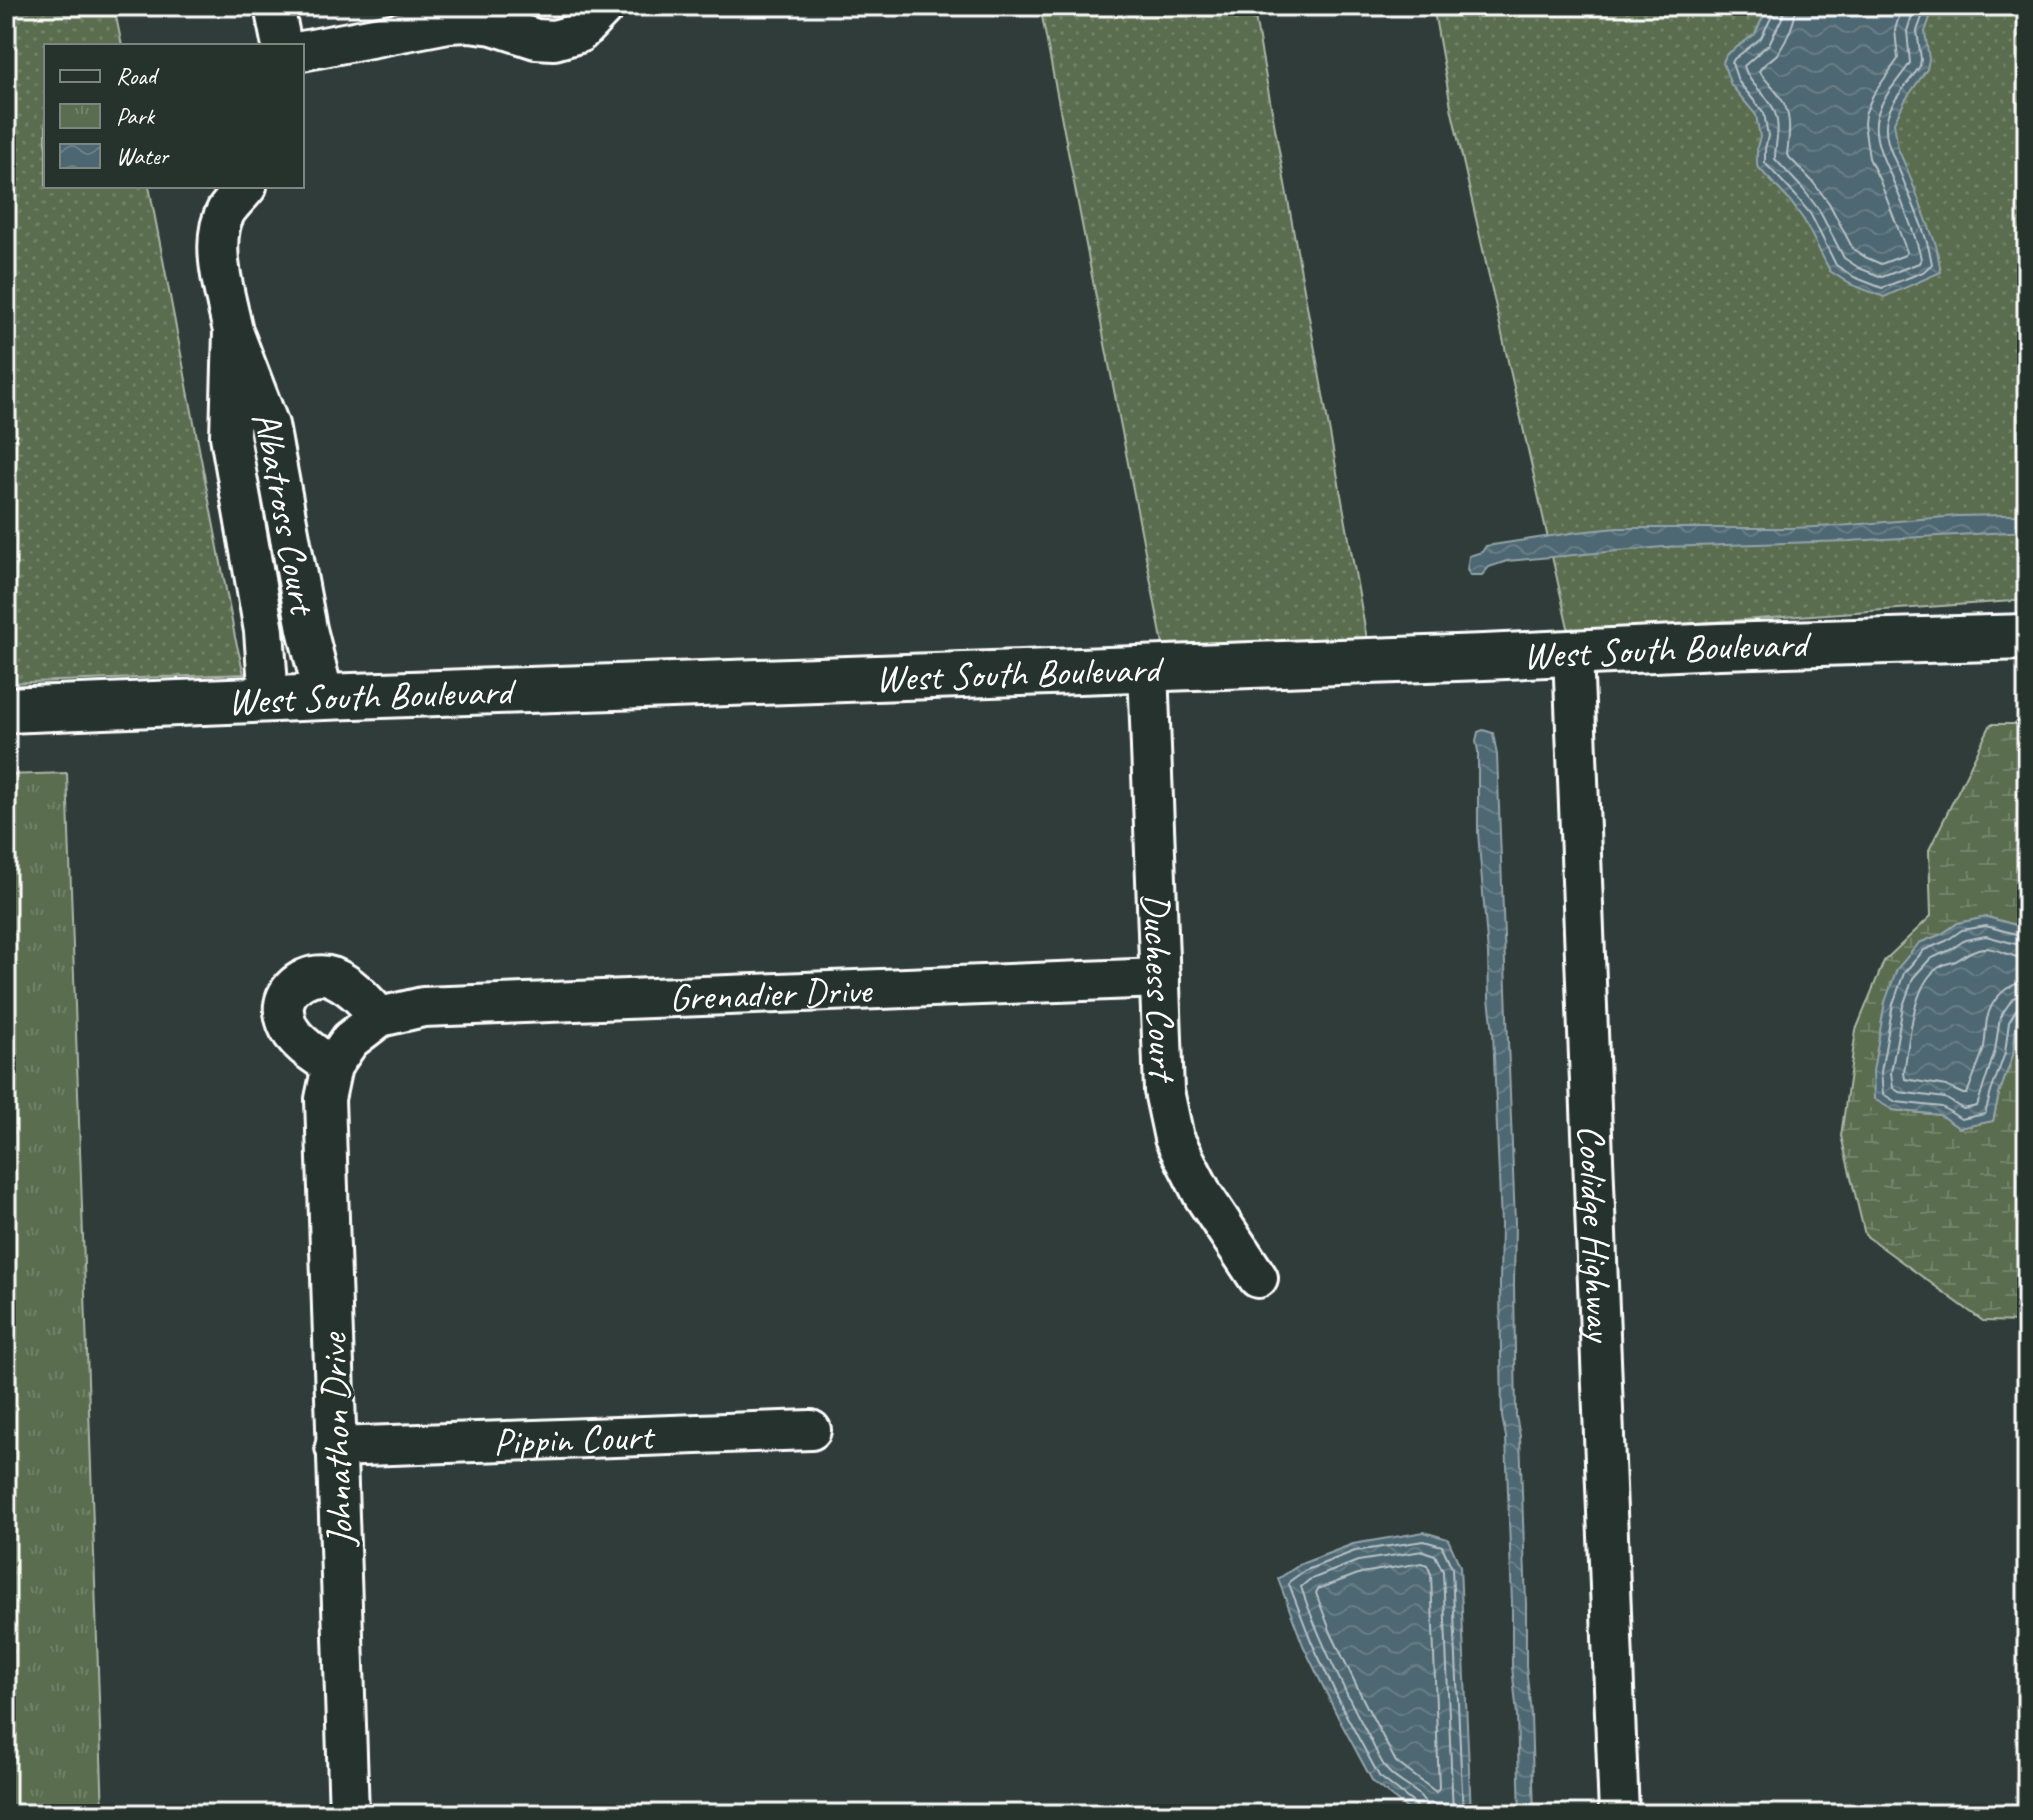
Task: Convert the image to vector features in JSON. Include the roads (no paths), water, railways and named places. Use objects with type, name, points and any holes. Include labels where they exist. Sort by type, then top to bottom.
[{"type":"main road","name":"West South Boulevard","points":[[6,710],[2027,637]]},
{"type":"street","points":[[274,6],[282,44]]},
{"type":"street","points":[[304,51],[448,23],[469,22],[493,25],[536,39],[554,40],[579,33],[605,6]]},
{"type":"street","name":"Albatross Court","points":[[245,188],[227,210],[218,238],[220,265],[233,331],[269,425],[307,629],[324,697]]},
{"type":"street","name":"Albatross Court","points":[[233,331],[230,436],[264,631],[269,699]]},
{"type":"street","name":"Coolidge Highway","points":[[1573,653],[1619,1814]]},
{"type":"street","name":"Duchess Court","points":[[1148,668],[1164,1091],[1174,1138],[1203,1195],[1258,1278]]},
{"type":"street","points":[[341,1053],[307,1049],[287,1026],[284,1005],[293,986],[313,975],[330,976],[353,989],[380,1017]]},
{"type":"street","name":"Grenadier Drive","points":[[341,1053],[380,1017],[423,1007],[1160,978]]},
{"type":"street","name":"Johnathon Drive","points":[[341,1053],[325,1099],[349,1814]]},
{"type":"street","name":"Pippin Court","points":[[335,1447],[811,1430]]},
{"type":"water","points":[[1768,6],[1934,6],[1925,32],[1929,59],[1927,69],[1894,122],[1898,149],[1936,245],[1941,272],[1884,297],[1850,284],[1830,271],[1804,220],[1757,166],[1760,137],[1756,115],[1731,85],[1723,63],[1726,55],[1755,34]]},
{"type":"water","points":[[2027,515],[2027,531],[1663,547],[1507,561],[1489,567],[1482,575],[1470,575],[1467,570],[1469,556],[1482,552],[1486,546],[1617,528],[1791,528],[1957,516]]},
{"type":"water","points":[[1478,732],[1493,733],[1497,755],[1515,1223],[1516,1416],[1520,1436],[1526,1666],[1531,1714],[1534,1814],[1520,1814],[1512,1666],[1506,1437],[1502,1417],[1501,1224],[1493,1032],[1478,832],[1476,741]]},
{"type":"water","points":[[1987,917],[2027,930],[2027,1007],[2016,1025],[2013,1055],[1993,1121],[1959,1128],[1940,1115],[1893,1110],[1874,1099],[1873,1071],[1885,1002],[1897,969],[1919,943],[1942,934],[1958,923]]},
{"type":"water","points":[[1424,1532],[1448,1539],[1460,1566],[1471,1814],[1414,1814],[1373,1782],[1303,1645],[1278,1579],[1301,1564],[1353,1544]]}]
